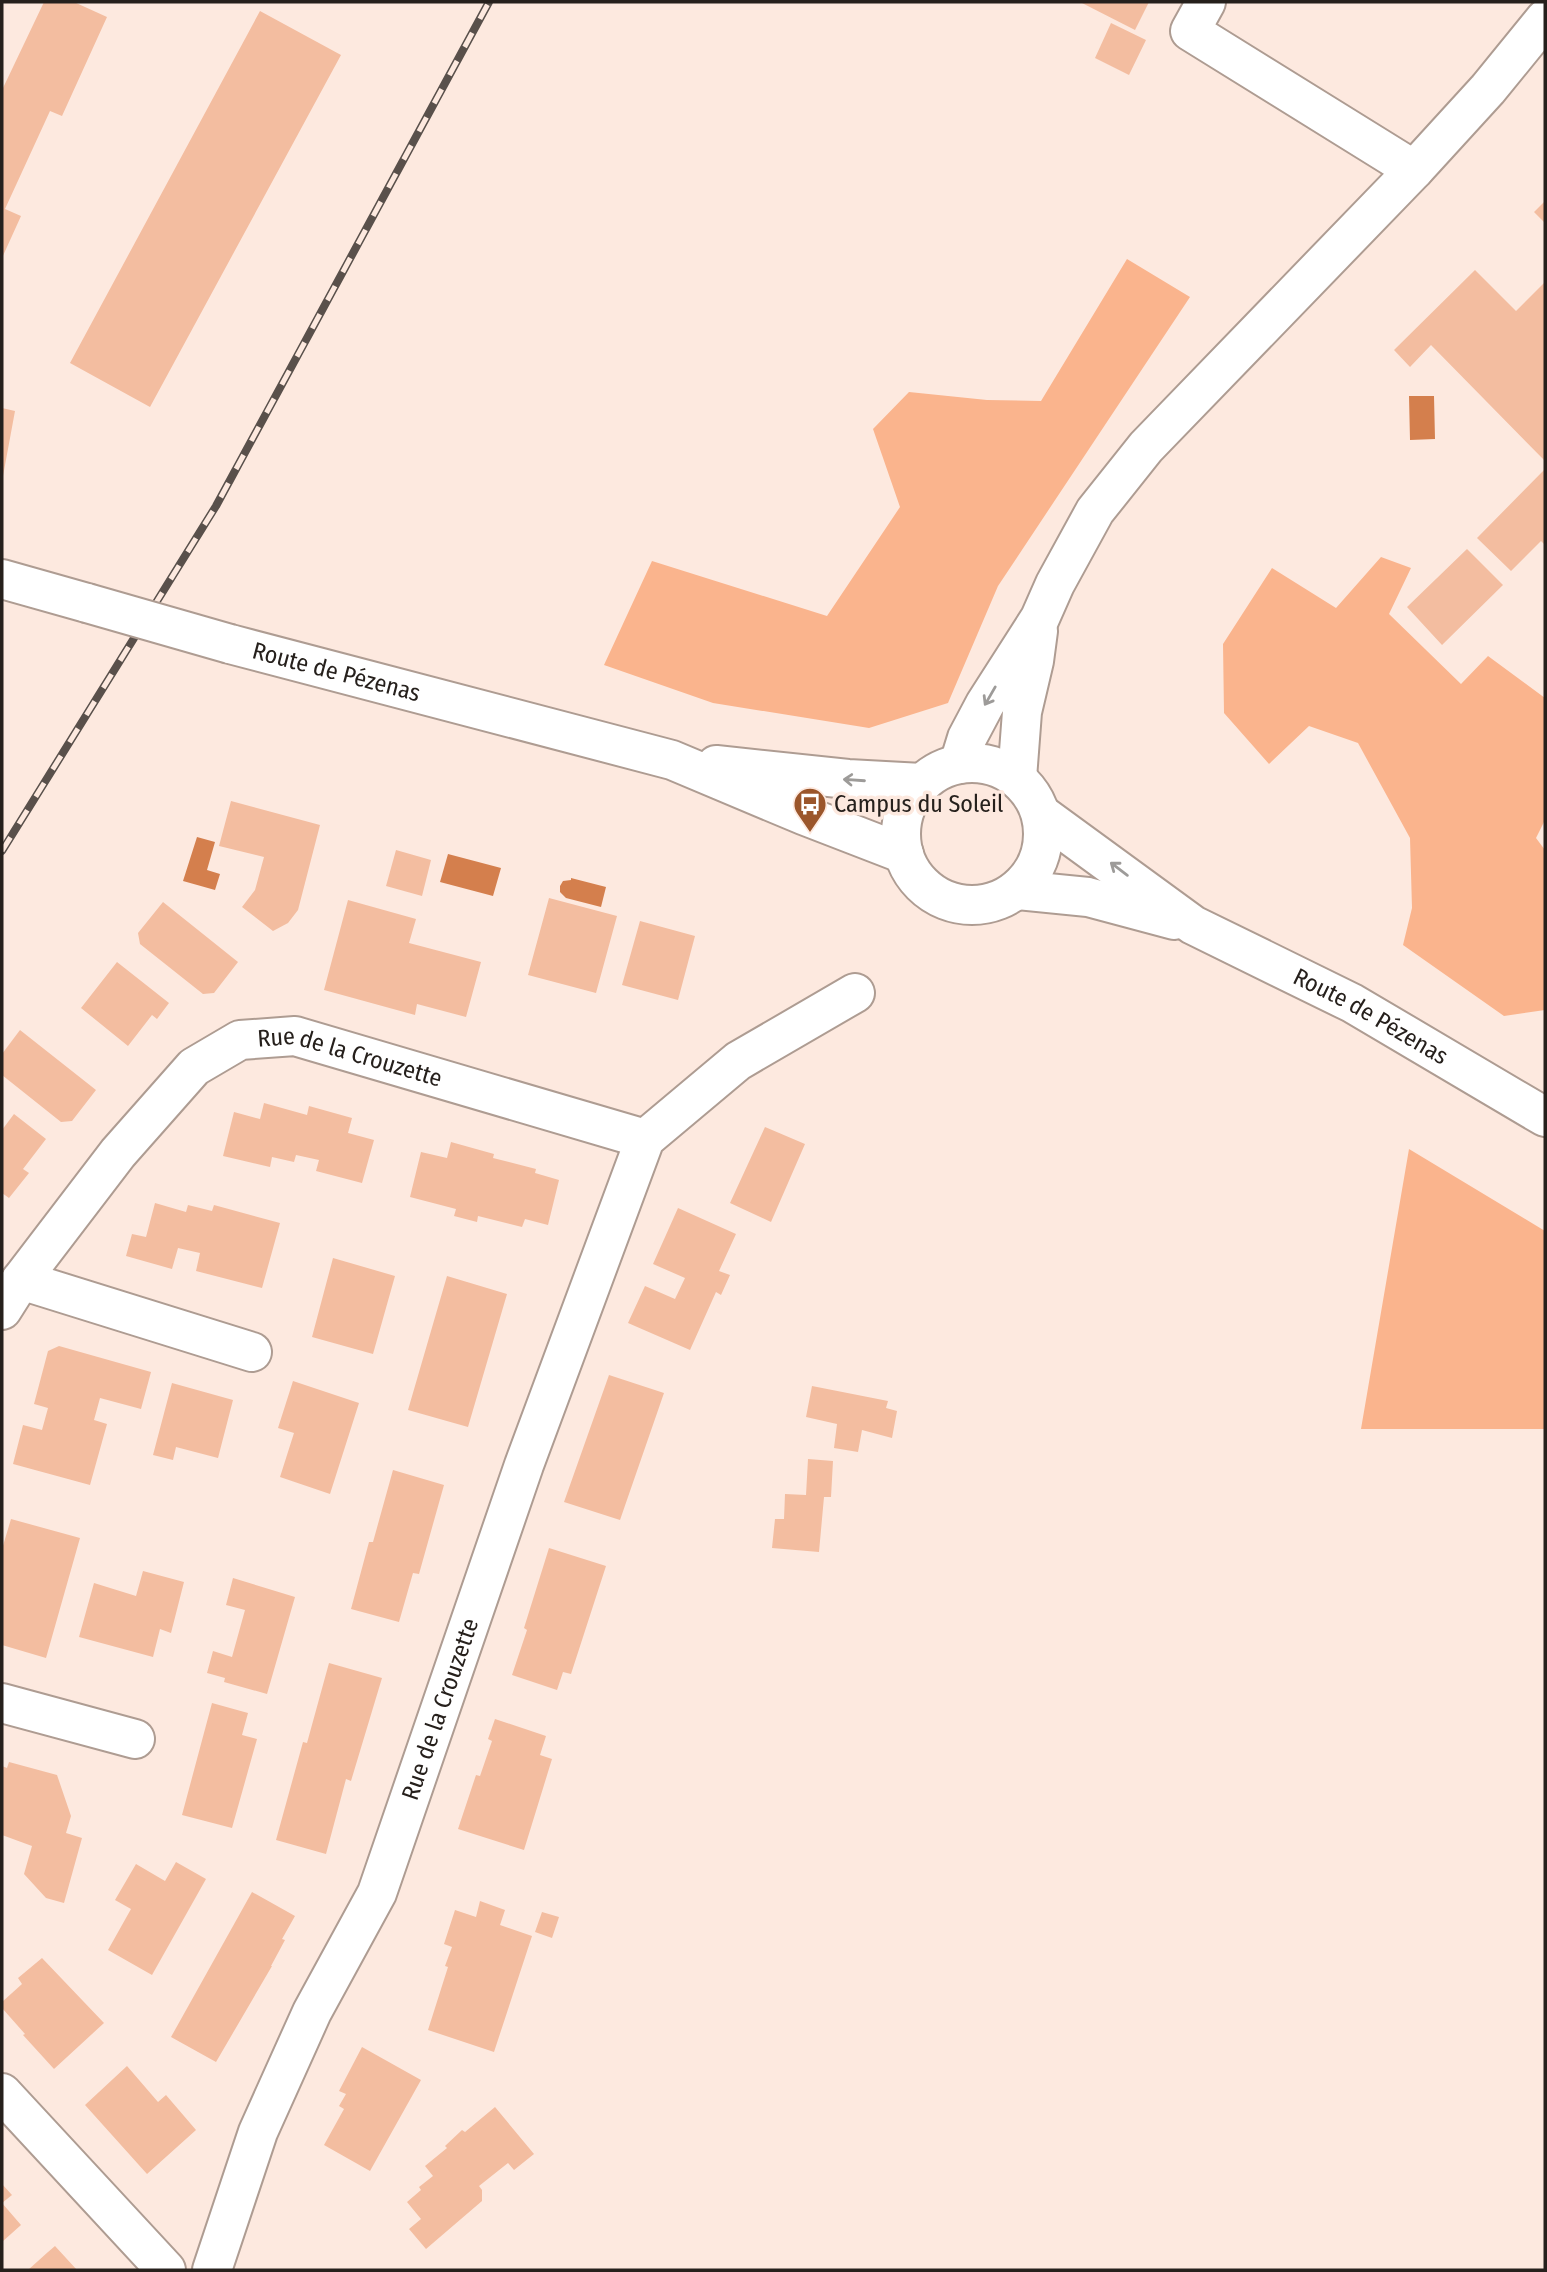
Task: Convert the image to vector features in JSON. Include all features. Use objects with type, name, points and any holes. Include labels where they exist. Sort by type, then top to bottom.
[{"type":"street","points":[[1206,2],[1190,31],[1414,170]]},
{"type":"street","points":[[959,764],[967,738],[985,704],[1040,618],[1055,584],[1096,511],[1146,447],[1414,170],[1488,89],[1545,19]]},
{"type":"street","name":"Route de Pézenas","points":[[2,579],[230,644],[672,760],[904,854]]},
{"type":"street","points":[[1017,778],[1022,712],[1034,662],[1040,618]]},
{"type":"street","name":"Route de Pézenas","points":[[672,760],[848,779],[922,783]]},
{"type":"street","points":[[975,762],[990,765],[1017,778],[1032,795],[1041,814],[1044,838],[1033,872],[1017,890],[992,903],[979,906],[938,897],[917,879],[904,854],[901,835],[903,816],[911,798],[922,783],[939,770],[959,764],[975,762]]},
{"type":"street","name":"Route de Pézenas","points":[[1041,814],[1193,925],[1352,1003],[1545,1117]]},
{"type":"street","name":"Route de Pézenas","points":[[1017,890],[1088,897],[1193,925]]},
{"type":"street","name":"Rue de la Crouzette","points":[[212,2270],[258,2132],[312,2012],[377,1893],[524,1465],[645,1139],[738,1061],[855,993]]},
{"type":"street","name":"Rue de la Crouzette","points":[[11,1295],[118,1153],[194,1067],[240,1040],[295,1037],[645,1139]]},
{"type":"street","points":[[11,1295],[252,1352]]},
{"type":"street","points":[[2,1703],[135,1739]]},
{"type":"street","points":[[2,2093],[166,2270]]},
{"type":"shaded area","points":[[1127,259],[1190,297],[998,586],[948,703],[869,728],[713,703],[604,665],[652,561],[827,616],[900,507],[873,429],[909,392],[987,400],[1041,401]]},
{"type":"shaded area","points":[[1409,396],[1434,396],[1435,439],[1410,440]]},
{"type":"shaded area","points":[[1381,557],[1411,568],[1389,614],[1461,684],[1488,656],[1545,698],[1545,820],[1536,838],[1545,850],[1545,1010],[1504,1016],[1403,945],[1412,908],[1410,838],[1358,743],[1309,726],[1269,764],[1224,713],[1223,644],[1272,568],[1336,608]]},
{"type":"shaded area","points":[[197,837],[215,842],[207,870],[220,874],[215,890],[183,881]]},
{"type":"shaded area","points":[[448,854],[501,868],[493,896],[440,882]]},
{"type":"shaded area","points":[[571,878],[606,887],[601,907],[566,898],[560,892],[560,886],[563,881]]},
{"type":"shaded area","points":[[1409,1149],[1545,1231],[1545,1429],[1361,1429]]},
{"type":"building","points":[[44,2],[74,2],[107,17],[62,116],[50,111],[5,209],[21,216],[2,258],[2,88]]},
{"type":"building","points":[[1080,2],[1149,2],[1135,30]]},
{"type":"building","points":[[260,11],[341,55],[150,407],[70,363]]},
{"type":"building","points":[[1111,23],[1146,40],[1129,75],[1095,58]]},
{"type":"building","points":[[1545,201],[1545,223],[1534,212]]},
{"type":"building","points":[[1475,270],[1516,311],[1545,282],[1545,461],[1431,345],[1410,367],[1394,350]]},
{"type":"building","points":[[2,408],[15,411],[3,476],[2,476]]},
{"type":"building","points":[[1545,469],[1545,545],[1541,541],[1511,571],[1477,538]]},
{"type":"building","points":[[1467,549],[1503,585],[1442,645],[1407,607]]},
{"type":"building","points":[[231,801],[320,825],[298,910],[288,923],[273,931],[242,907],[255,890],[264,857],[219,846]]},
{"type":"building","points":[[396,850],[431,860],[422,896],[386,886]]},
{"type":"building","points":[[549,898],[617,916],[596,993],[528,975]]},
{"type":"building","points":[[348,900],[416,919],[409,943],[481,962],[466,1017],[417,1004],[415,1015],[324,990]]},
{"type":"building","points":[[163,902],[238,962],[214,993],[203,994],[140,944],[138,933]]},
{"type":"building","points":[[640,921],[695,936],[678,1000],[622,985]]},
{"type":"building","points":[[117,962],[169,1003],[157,1019],[152,1015],[128,1046],[81,1008]]},
{"type":"building","points":[[20,1030],[96,1090],[72,1121],[61,1122],[2,1075],[2,1054]]},
{"type":"building","points":[[264,1103],[307,1115],[309,1106],[352,1118],[348,1133],[374,1140],[362,1183],[316,1171],[319,1160],[296,1155],[294,1162],[272,1157],[270,1167],[223,1156],[234,1112],[260,1119]]},
{"type":"building","points":[[14,1114],[46,1139],[23,1169],[29,1173],[9,1198],[2,1193],[2,1130]]},
{"type":"building","points":[[765,1127],[805,1144],[771,1222],[730,1203]]},
{"type":"building","points":[[451,1142],[494,1154],[493,1158],[536,1169],[535,1173],[559,1180],[548,1225],[525,1219],[522,1227],[478,1216],[477,1222],[454,1216],[456,1209],[410,1197],[421,1152],[447,1158]]},
{"type":"building","points":[[155,1203],[186,1212],[188,1205],[212,1211],[214,1205],[280,1223],[262,1288],[196,1271],[200,1253],[178,1248],[172,1269],[126,1256],[132,1234],[146,1237]]},
{"type":"building","points":[[678,1208],[736,1234],[719,1271],[730,1275],[721,1295],[716,1292],[690,1350],[628,1323],[645,1286],[675,1299],[685,1278],[653,1264]]},
{"type":"building","points":[[333,1258],[395,1276],[373,1354],[312,1337]]},
{"type":"building","points":[[447,1276],[507,1294],[468,1427],[408,1410]]},
{"type":"building","points":[[59,1346],[151,1372],[141,1409],[100,1398],[94,1420],[107,1424],[90,1485],[13,1464],[23,1425],[42,1430],[48,1408],[34,1404],[48,1351]]},
{"type":"building","points":[[609,1375],[664,1393],[620,1520],[564,1502]]},
{"type":"building","points":[[293,1381],[359,1403],[330,1494],[280,1477],[294,1433],[278,1428]]},
{"type":"building","points":[[172,1383],[233,1400],[218,1458],[176,1447],[173,1460],[153,1455]]},
{"type":"building","points":[[812,1386],[888,1401],[886,1408],[897,1411],[892,1438],[862,1430],[858,1452],[834,1448],[837,1424],[806,1417]]},
{"type":"building","points":[[808,1459],[833,1461],[831,1497],[824,1497],[819,1552],[772,1548],[775,1519],[784,1519],[785,1494],[806,1495]]},
{"type":"building","points":[[393,1470],[444,1485],[419,1574],[413,1573],[399,1622],[351,1609],[369,1542],[373,1542]]},
{"type":"building","points":[[11,1519],[80,1538],[46,1658],[2,1645],[2,1549]]},
{"type":"building","points":[[549,1548],[606,1566],[571,1674],[563,1672],[557,1690],[512,1675]]},
{"type":"building","points":[[143,1571],[184,1582],[171,1633],[160,1629],[153,1657],[79,1637],[94,1583],[136,1596]]},
{"type":"building","points":[[233,1578],[295,1597],[267,1694],[224,1682],[225,1678],[207,1673],[213,1651],[232,1657],[245,1610],[226,1605]]},
{"type":"building","points":[[329,1663],[382,1678],[351,1781],[346,1779],[326,1854],[276,1840],[303,1742],[307,1743]]},
{"type":"building","points":[[212,1703],[248,1713],[242,1735],[257,1739],[232,1828],[182,1815]]},
{"type":"building","points":[[495,1719],[546,1736],[540,1755],[552,1759],[524,1850],[458,1829],[476,1775],[480,1776],[492,1741],[488,1739]]},
{"type":"building","points":[[9,1762],[57,1775],[71,1816],[66,1833],[82,1838],[64,1903],[46,1898],[24,1874],[32,1846],[2,1835],[2,1766],[7,1768]]},
{"type":"building","points":[[176,1862],[206,1879],[152,1975],[108,1950],[131,1909],[115,1900],[136,1864],[165,1881]]},
{"type":"building","points":[[252,1892],[295,1916],[282,1939],[285,1940],[272,1966],[216,2062],[171,2037]]},
{"type":"building","points":[[480,1901],[505,1910],[500,1925],[532,1936],[494,2052],[428,2030],[448,1967],[445,1966],[452,1947],[444,1944],[455,1910],[476,1917]]},
{"type":"building","points":[[542,1912],[559,1917],[552,1938],[535,1932]]},
{"type":"building","points":[[42,1958],[104,2023],[54,2069],[2,2008],[2,2002],[22,1984],[18,1978]]},
{"type":"building","points":[[362,2047],[421,2080],[370,2171],[324,2145],[344,2109],[339,2106],[346,2094],[339,2091]]},
{"type":"building","points":[[127,2066],[158,2102],[166,2095],[196,2130],[147,2174],[85,2105]]},
{"type":"building","points":[[495,2107],[534,2154],[514,2170],[508,2163],[479,2186],[482,2190],[482,2201],[426,2249],[409,2229],[421,2219],[407,2202],[421,2190],[419,2187],[433,2176],[425,2166],[447,2148],[445,2146],[462,2130],[465,2132]]},
{"type":"building","points":[[2,2184],[12,2195],[2,2203]]},
{"type":"building","points":[[2,2203],[21,2225],[2,2242]]},
{"type":"building","points":[[55,2246],[77,2270],[28,2270],[48,2252]]},
{"type":"railway","points":[[2,851],[216,506],[489,2]]},
{"type":"place","name":"Campus du Soleil","points":[[810,834]]}]
